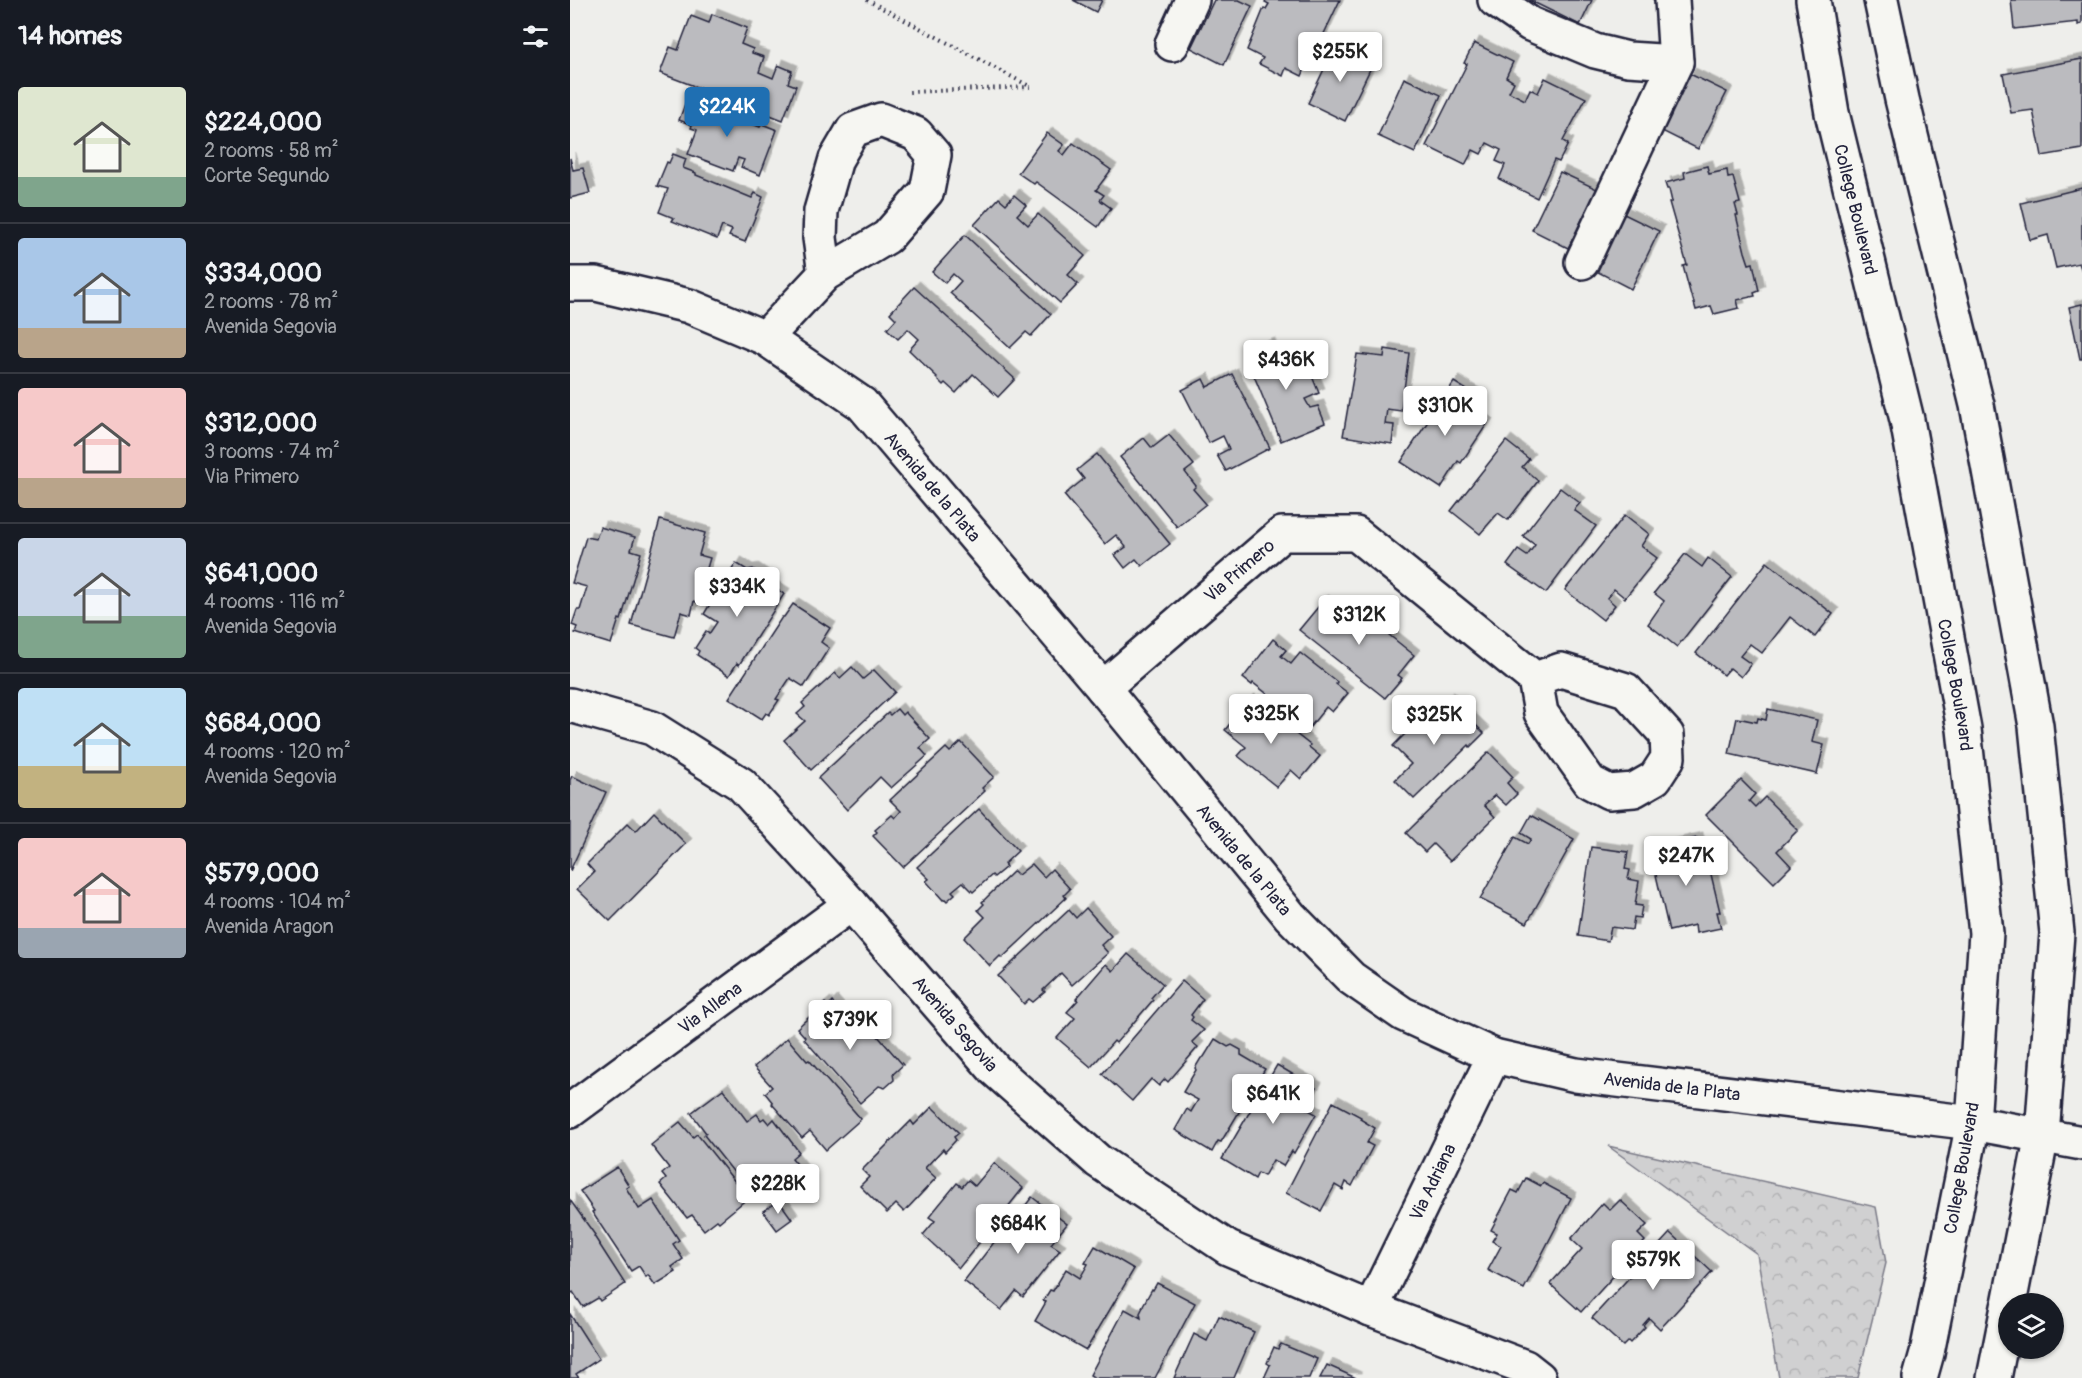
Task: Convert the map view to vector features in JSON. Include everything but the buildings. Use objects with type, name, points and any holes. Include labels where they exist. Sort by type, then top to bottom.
[{"type":"street","points":[[1172,44],[1192,0]]},
{"type":"street","points":[[1496,0],[1530,24],[1595,51],[1628,59],[1676,62]]},
{"type":"street","points":[[1582,262],[1676,62],[1672,0]]},
{"type":"street","name":"College Boulevard","points":[[1813,0],[1832,113],[1907,420],[1964,729],[1986,933],[1973,1123],[1920,1378]]},
{"type":"street","points":[[1881,0],[1902,99],[1977,405],[2036,726],[2057,933],[2042,1135],[2011,1293]]},
{"type":"street","points":[[765,338],[825,274],[887,237],[927,191],[934,155],[916,134],[881,120],[853,130],[836,159],[821,211],[819,238],[825,274]]},
{"type":"street","name":"Avenida de la Plata","points":[[570,284],[596,284],[689,306],[765,338],[862,404],[1103,688],[1290,916],[1351,978],[1403,1014],[1494,1056],[1576,1075],[1973,1123],[2082,1143]]},
{"type":"street","name":"Via Primero","points":[[1103,688],[1282,534],[1356,534],[1535,679]]},
{"type":"street","name":"Avenida Segovia","points":[[570,705],[652,728],[741,784],[851,904],[995,1070],[1098,1161],[1228,1248],[1371,1309],[1525,1367],[1539,1378]]},
{"type":"street","name":"Via Allena","points":[[570,1111],[851,904]]},
{"type":"street","name":"Via Adriana","points":[[1371,1309],[1494,1056]]},
{"type":"street","points":[[1994,1378],[1998,1359]]},
{"type":"path","points":[[867,0],[1031,87],[909,92],[881,120]]},
{"type":"green space","points":[[1608,1146],[1876,1207],[1886,1263],[1858,1378],[1779,1378],[1757,1254]]}]
